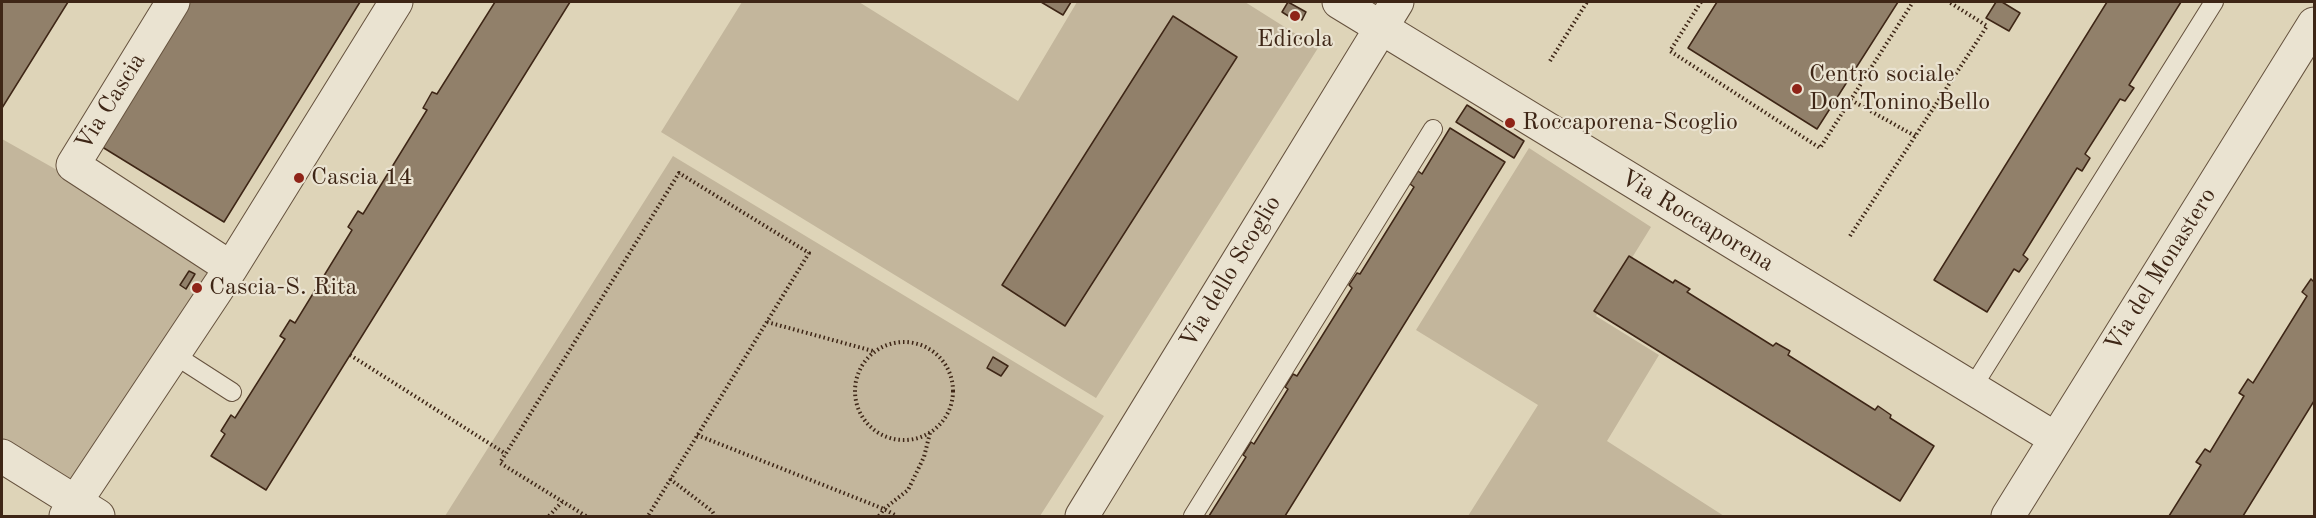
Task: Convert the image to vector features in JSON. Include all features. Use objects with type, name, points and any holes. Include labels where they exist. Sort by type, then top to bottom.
[{"type":"street","name":"Via Cascia","points":[[173,2],[73,165],[231,268]]},
{"type":"street","points":[[2,456],[79,512],[173,354],[231,268],[396,2]]},
{"type":"street","name":"Via Roccaporena","points":[[1339,2],[1389,15],[1972,388],[2056,439]]},
{"type":"street","name":"Via dello Scoglio","points":[[1082,516],[1389,15]]},
{"type":"street","name":"Via del Monastero","points":[[2008,516],[2314,24]]},
{"type":"lane","points":[[1972,388],[2214,2]]},
{"type":"lane","points":[[1193,516],[1433,129]]},
{"type":"lane","points":[[173,354],[232,392]]},
{"type":"path","points":[[1550,61],[1587,2]]},
{"type":"path","points":[[1701,2],[1670,51],[1820,148],[1913,2]]},
{"type":"path","points":[[1850,236],[1987,26],[1949,2]]},
{"type":"path","points":[[1851,100],[1915,136]]},
{"type":"path","points":[[586,516],[500,464],[679,173],[809,253],[648,516]]},
{"type":"path","points":[[767,322],[873,351]]},
{"type":"path","points":[[906,341],[927,347],[941,358],[950,372],[954,389],[951,406],[943,422],[930,433],[912,440],[895,440],[878,434],[869,427],[859,413],[854,396],[854,384],[860,367],[873,351],[888,343],[906,341]]},
{"type":"path","points":[[350,354],[506,454]]},
{"type":"path","points":[[879,516],[884,509],[908,490],[924,457],[930,433]]},
{"type":"path","points":[[697,435],[897,516]]},
{"type":"path","points":[[670,479],[715,516]]},
{"type":"path","points":[[549,516],[562,502]]},
{"type":"shaded area","points":[[742,2],[859,2],[1018,101],[1077,2],[1245,2],[1318,48],[1096,398],[661,132]]},
{"type":"shaded area","points":[[2,139],[231,268],[75,502],[2,456]]},
{"type":"shaded area","points":[[1529,148],[1651,227],[1596,316],[1659,355],[1607,441],[1724,516],[1468,516],[1538,405],[1416,330]]},
{"type":"shaded area","points":[[673,156],[1104,416],[1040,516],[445,516]]},
{"type":"building","points":[[2,2],[68,2],[2,108]]},
{"type":"building","points":[[187,2],[360,2],[224,222],[99,145]]},
{"type":"building","points":[[495,2],[570,2],[266,490],[211,456],[225,434],[221,431],[231,415],[235,418],[285,339],[280,336],[290,320],[295,323],[352,230],[348,227],[358,211],[363,214],[427,110],[423,108],[432,92],[437,94]]},
{"type":"building","points":[[1041,2],[1071,2],[1063,15]]},
{"type":"building","points":[[1288,2],[1306,12],[1302,20],[1297,17],[1293,19],[1282,12]]},
{"type":"building","name":"Centro sociale Don Tonino Bello","points":[[1717,2],[1898,2],[1817,129],[1688,48]]},
{"type":"building","points":[[1996,2],[2002,2],[2020,13],[2009,31],[1986,18]]},
{"type":"building","points":[[2107,2],[2181,2],[2129,85],[2134,88],[2125,101],[2120,99],[2085,154],[2090,158],[2082,171],[2077,168],[2023,255],[2028,259],[2019,272],[2014,269],[1987,312],[1934,280]]},
{"type":"building","points":[[1173,16],[1237,57],[1065,326],[1002,285]]},
{"type":"building","points":[[1467,105],[1524,141],[1514,158],[1456,122]]},
{"type":"building","points":[[1450,128],[1505,162],[1285,516],[1209,516],[1246,457],[1243,455],[1251,442],[1254,444],[1288,389],[1285,387],[1293,374],[1297,376],[1352,288],[1349,285],[1357,273],[1360,274],[1414,187],[1410,184],[1418,171],[1422,174]]},
{"type":"building","points":[[1629,256],[1673,283],[1675,280],[1690,289],[1687,292],[1773,346],[1776,343],[1790,351],[1788,355],[1875,410],[1878,406],[1891,415],[1890,418],[1934,446],[1900,501],[1594,311]]},
{"type":"building","points":[[189,271],[195,274],[186,289],[180,285]]},
{"type":"building","points":[[2311,279],[2314,282],[2314,401],[2243,516],[2169,516],[2201,465],[2196,462],[2205,449],[2210,452],[2244,396],[2239,393],[2248,379],[2253,383],[2307,296],[2302,292]]},
{"type":"building","points":[[993,357],[1008,366],[1001,376],[987,368]]},
{"type":"place","name":"Edicola","points":[[1295,16]]},
{"type":"place","name":"Centro sociale Don Tonino Bello","points":[[1797,89]]},
{"type":"place","name":"Roccaporena-Scoglio","points":[[1510,123]]},
{"type":"place","name":"Cascia 14","points":[[299,178]]},
{"type":"place","name":"Cascia-S. Rita","points":[[197,288]]}]
